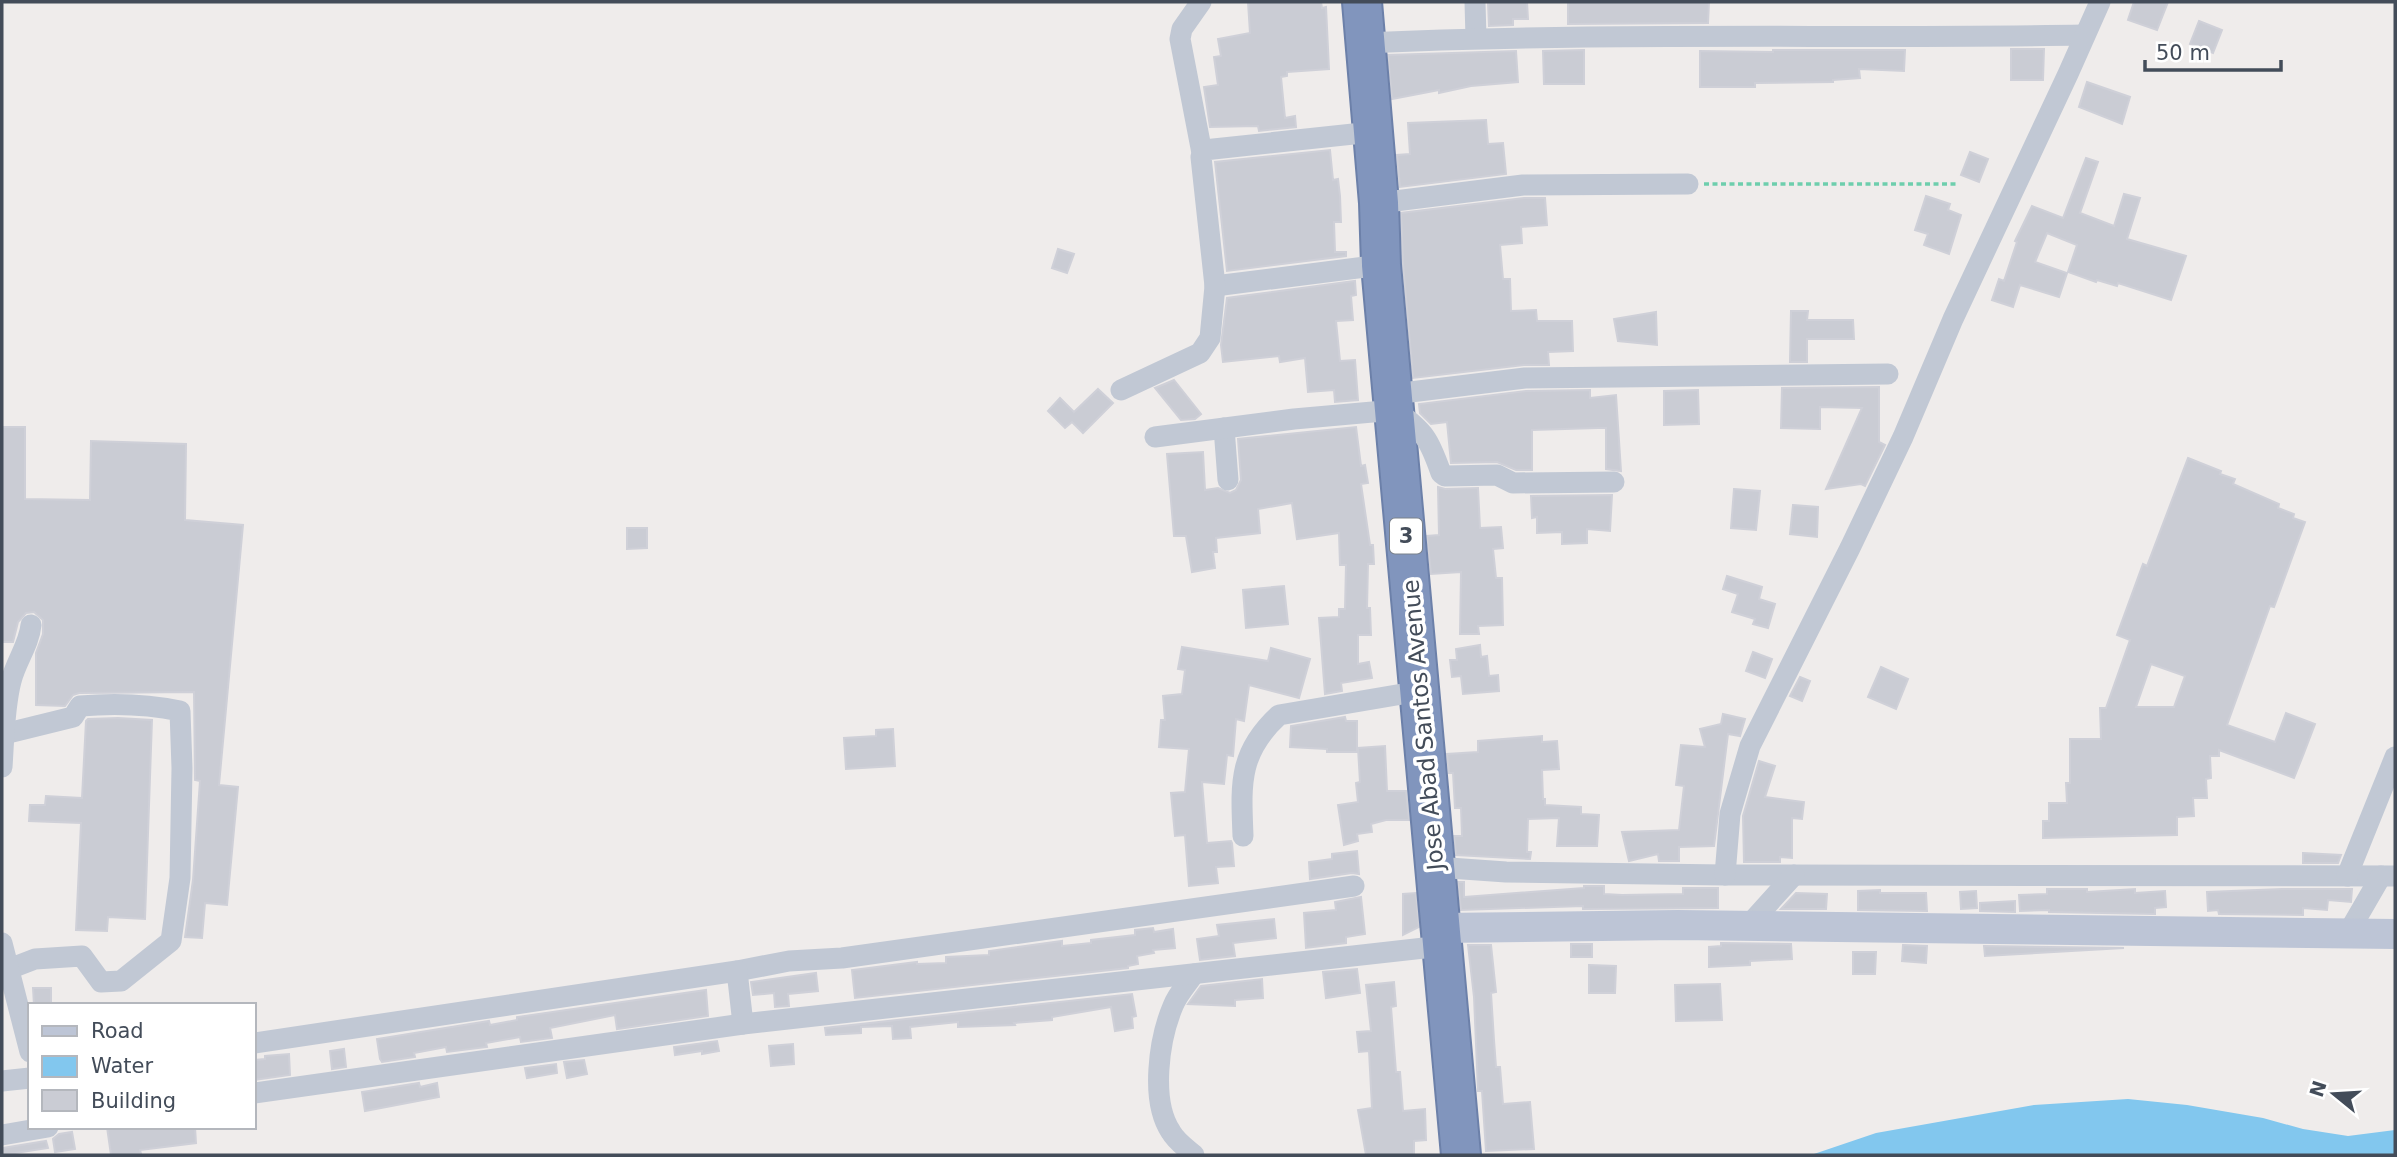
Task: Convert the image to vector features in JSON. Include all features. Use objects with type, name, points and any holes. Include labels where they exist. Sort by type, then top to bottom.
[{"type":"highway","name":"Jose Abad Santos Avenue","points":[[1362,2],[1379,203],[1381,265],[1461,1155]]},
{"type":"street","points":[[1121,390],[1200,353],[1210,338],[1215,286],[1202,153],[1180,39],[1182,29],[1201,2]]},
{"type":"street","points":[[1475,2],[1476,37]]},
{"type":"street","points":[[1725,875],[1730,814],[1750,746],[1897,449],[1953,319],[2100,2]]},
{"type":"street","points":[[1364,43],[1476,37],[1915,38],[2084,35]]},
{"type":"street","points":[[1202,153],[1211,148],[1372,132]]},
{"type":"street","points":[[1379,203],[1523,185],[1688,184]]},
{"type":"street","points":[[1215,286],[1381,265]]},
{"type":"street","points":[[1155,437],[1394,402],[1525,378],[1888,374]]},
{"type":"street","points":[[1394,402],[1426,437],[1441,473],[1446,476],[1497,475],[1513,483],[1614,482]]},
{"type":"street","points":[[1224,428],[1228,480]]},
{"type":"street","points":[[2,767],[12,678],[29,639],[31,625]]},
{"type":"street","points":[[1243,836],[1241,785],[1248,757],[1264,729],[1279,715],[1420,691]]},
{"type":"street","points":[[4,734],[73,718],[80,706],[154,706],[180,712],[182,748],[180,878],[171,941],[121,981],[111,983],[101,982],[82,956],[34,958],[9,968]]},
{"type":"street","points":[[2347,876],[2395,757]]},
{"type":"street","points":[[1434,867],[1506,872],[1725,875],[2388,876]]},
{"type":"street","points":[[1747,927],[1794,875]]},
{"type":"street","points":[[2348,933],[2388,876]]},
{"type":"street","points":[[256,1044],[789,961],[842,958],[1354,886]]},
{"type":"street","points":[[256,1093],[743,1024],[1194,974],[1442,937],[1585,925],[2395,933]]},
{"type":"street","points":[[2,943],[28,1044]]},
{"type":"street","points":[[737,971],[743,1024]]},
{"type":"street","points":[[1194,974],[1173,1004],[1162,1041],[1159,1082],[1160,1110],[1171,1133],[1194,1155]]},
{"type":"street","points":[[2,1082],[28,1078]]},
{"type":"street","points":[[2,1135],[36,1129]]},
{"type":"path","points":[[1688,184],[1959,184]]},
{"type":"water","points":[[2128,1099],[2187,1105],[2348,1136],[2395,1130],[2395,1155],[1811,1155],[1876,1133],[2034,1105]]},
{"type":"building","points":[[1248,2],[1321,2],[1322,8],[1326,7],[1329,69],[1287,72],[1287,76],[1281,77],[1285,118],[1295,116],[1296,127],[1259,131],[1258,126],[1210,127],[1204,87],[1218,85],[1214,57],[1221,56],[1218,39],[1250,33]]},
{"type":"building","points":[[1488,2],[1527,2],[1528,19],[1513,19],[1513,25],[1489,26]]},
{"type":"building","points":[[1568,2],[1709,2],[1708,23],[1568,24]]},
{"type":"building","points":[[2134,2],[2168,2],[2157,30],[2128,20]]},
{"type":"building","points":[[2199,21],[2222,30],[2213,53],[2190,44]]},
{"type":"building","points":[[2011,49],[2044,49],[2043,80],[2011,80]]},
{"type":"building","points":[[1584,50],[1584,84],[1544,84],[1543,51]]},
{"type":"building","points":[[1905,50],[1904,71],[1859,69],[1860,78],[1833,82],[1700,87],[1700,51]]},
{"type":"building","points":[[1516,51],[1518,82],[1471,86],[1439,93],[1439,90],[1392,99],[1388,55]]},
{"type":"building","points":[[2087,82],[2130,97],[2122,124],[2079,107]]},
{"type":"building","points":[[1486,120],[1488,144],[1503,143],[1506,174],[1400,187],[1397,155],[1410,154],[1408,123]]},
{"type":"building","points":[[1330,150],[1333,180],[1338,179],[1340,196],[1341,222],[1334,222],[1335,252],[1346,252],[1346,256],[1227,271],[1215,162]]},
{"type":"building","points":[[1970,152],[1988,159],[1979,182],[1961,175]]},
{"type":"building","points":[[2086,158],[2098,162],[2080,213],[2114,226],[2124,194],[2140,198],[2127,239],[2186,256],[2171,300],[2118,283],[2117,286],[2097,280],[2096,282],[2068,272],[2077,245],[2047,233],[2035,262],[2067,273],[2059,297],[2020,285],[2013,307],[1992,300],[1999,279],[2004,281],[2017,242],[2015,241],[2032,206],[2063,218]]},
{"type":"building","points":[[1926,196],[1950,204],[1948,210],[1961,215],[1949,254],[1924,245],[1928,234],[1915,230]]},
{"type":"building","points":[[1524,198],[1545,198],[1547,225],[1521,227],[1522,243],[1500,245],[1503,279],[1510,279],[1511,311],[1536,310],[1537,321],[1572,321],[1573,351],[1548,352],[1549,365],[1524,365],[1413,378],[1401,213]]},
{"type":"building","points":[[1058,249],[1074,254],[1067,273],[1052,268]]},
{"type":"building","points":[[1355,281],[1356,295],[1351,296],[1353,320],[1336,321],[1340,361],[1355,360],[1358,400],[1335,402],[1334,390],[1308,392],[1305,358],[1280,362],[1279,356],[1223,362],[1221,345],[1227,298]]},
{"type":"building","points":[[1791,311],[1808,311],[1807,320],[1853,320],[1854,339],[1807,339],[1807,362],[1790,362]]},
{"type":"building","points":[[1656,312],[1657,345],[1618,341],[1614,319]]},
{"type":"building","points":[[1174,380],[1201,414],[1195,419],[1181,420],[1155,388]]},
{"type":"building","points":[[1879,387],[1879,442],[1885,445],[1865,486],[1861,484],[1826,489],[1862,408],[1820,407],[1820,429],[1781,428],[1782,388]]},
{"type":"building","points":[[1098,389],[1113,403],[1083,433],[1072,422],[1065,428],[1048,411],[1060,398],[1074,412]]},
{"type":"building","points":[[1590,390],[1590,398],[1616,395],[1621,471],[1606,469],[1606,428],[1532,430],[1532,470],[1516,470],[1497,462],[1451,463],[1447,422],[1431,424],[1420,413],[1419,404],[1526,391]]},
{"type":"building","points":[[1698,390],[1699,424],[1664,425],[1664,391]]},
{"type":"building","points":[[2,427],[25,427],[25,499],[90,500],[91,441],[186,444],[185,520],[243,525],[219,785],[238,787],[227,905],[205,903],[202,938],[185,937],[193,880],[200,781],[195,780],[194,692],[79,693],[73,695],[65,706],[36,705],[36,653],[43,634],[43,620],[34,612],[26,613],[18,622],[13,642],[2,642]]},
{"type":"building","points":[[1356,427],[1361,466],[1365,465],[1368,483],[1361,484],[1374,564],[1368,564],[1367,608],[1370,608],[1371,635],[1358,635],[1358,664],[1369,662],[1372,678],[1341,683],[1342,691],[1325,694],[1319,618],[1339,617],[1339,609],[1345,609],[1346,565],[1340,565],[1339,533],[1297,539],[1292,503],[1258,509],[1260,533],[1216,538],[1217,552],[1213,552],[1215,568],[1192,572],[1186,536],[1174,536],[1167,454],[1203,452],[1205,490],[1218,488],[1230,493],[1236,490],[1241,480],[1238,439]]},
{"type":"building","points":[[2188,458],[2221,471],[2220,474],[2235,479],[2233,484],[2279,504],[2278,508],[2305,522],[2274,607],[2270,606],[2227,725],[2275,742],[2286,713],[2315,724],[2304,753],[2294,778],[2219,750],[2219,756],[2210,756],[2211,778],[2206,779],[2207,798],[2193,798],[2194,816],[2177,817],[2177,835],[2043,838],[2043,821],[2049,821],[2049,803],[2067,803],[2070,739],[2101,739],[2100,708],[2106,708],[2130,640],[2117,635],[2143,564],[2147,566]],"holes":[[[2151,664],[2185,676],[2174,707],[2136,707]]]},
{"type":"building","points":[[1438,487],[1478,488],[1480,528],[1501,527],[1503,548],[1493,549],[1496,578],[1502,578],[1503,625],[1478,626],[1479,634],[1460,634],[1461,572],[1431,574],[1427,536],[1439,535]]},
{"type":"building","points":[[1734,489],[1760,491],[1756,530],[1731,528]]},
{"type":"building","points":[[1612,495],[1610,531],[1587,529],[1587,543],[1562,544],[1562,532],[1537,533],[1537,517],[1532,518],[1531,496]]},
{"type":"building","points":[[1793,505],[1818,507],[1817,537],[1790,534]]},
{"type":"building","points":[[627,528],[647,528],[647,548],[627,549]]},
{"type":"building","points":[[1727,576],[1762,587],[1759,599],[1775,604],[1768,628],[1753,624],[1755,619],[1732,612],[1738,594],[1723,589]]},
{"type":"building","points":[[1284,586],[1288,624],[1246,628],[1243,590]]},
{"type":"building","points":[[1480,645],[1481,657],[1487,656],[1489,676],[1498,675],[1499,691],[1463,694],[1461,676],[1452,677],[1450,660],[1457,660],[1456,649]]},
{"type":"building","points":[[1182,647],[1268,661],[1271,648],[1310,659],[1299,698],[1249,685],[1244,721],[1236,719],[1233,756],[1227,755],[1224,784],[1202,782],[1207,843],[1231,841],[1234,866],[1216,867],[1218,883],[1189,886],[1185,835],[1175,836],[1171,793],[1185,792],[1189,749],[1159,747],[1161,720],[1165,720],[1163,696],[1182,694],[1185,670],[1178,669]]},
{"type":"building","points":[[1753,652],[1772,659],[1765,678],[1746,671]]},
{"type":"building","points":[[1881,667],[1908,679],[1896,709],[1868,697]]},
{"type":"building","points":[[1800,677],[1810,681],[1802,701],[1790,696]]},
{"type":"building","points":[[1723,714],[1745,719],[1740,736],[1728,734],[1714,846],[1679,847],[1679,861],[1659,861],[1658,854],[1629,861],[1622,832],[1679,830],[1684,786],[1676,785],[1681,745],[1705,747],[1700,729],[1721,724]]},
{"type":"building","points":[[1345,717],[1346,721],[1357,721],[1357,752],[1327,752],[1327,749],[1290,747],[1291,726]]},
{"type":"building","points":[[118,718],[152,720],[145,919],[108,917],[107,931],[76,930],[81,823],[29,821],[30,805],[45,805],[46,796],[82,798],[86,721]]},
{"type":"building","points":[[893,729],[895,766],[846,769],[844,738],[876,736],[876,730]]},
{"type":"building","points":[[1542,736],[1542,742],[1557,741],[1559,769],[1542,770],[1545,805],[1581,807],[1581,814],[1599,815],[1597,846],[1557,846],[1559,818],[1528,819],[1527,852],[1531,852],[1530,859],[1456,855],[1454,836],[1462,836],[1461,808],[1455,808],[1453,773],[1449,773],[1447,754],[1478,752],[1478,741]]},
{"type":"building","points":[[1385,746],[1387,791],[1406,791],[1409,820],[1386,820],[1371,824],[1372,832],[1357,834],[1358,841],[1344,845],[1338,805],[1358,802],[1358,748]]},
{"type":"building","points":[[1759,761],[1775,766],[1765,797],[1804,802],[1802,819],[1792,818],[1792,858],[1780,857],[1780,862],[1744,862],[1743,816]]},
{"type":"building","points":[[1357,851],[1359,874],[1310,879],[1309,862],[1332,859],[1332,854]]},
{"type":"building","points":[[2303,853],[2341,855],[2338,863],[2303,863]]},
{"type":"building","points":[[1458,882],[1464,882],[1464,897],[1584,886],[1604,886],[1604,894],[1622,895],[1683,894],[1683,888],[1718,888],[1718,908],[1583,909],[1583,906],[1461,910]]},
{"type":"building","points":[[2047,889],[2087,889],[2087,892],[2135,889],[2135,893],[2165,891],[2166,907],[2155,908],[2155,914],[2020,911],[2019,895],[2047,894]]},
{"type":"building","points":[[2352,889],[2351,902],[2328,900],[2327,910],[2303,908],[2303,915],[2219,914],[2218,910],[2208,911],[2207,892]]},
{"type":"building","points":[[1880,890],[1880,893],[1926,893],[1927,911],[1858,910],[1858,891]]},
{"type":"building","points":[[1976,891],[1977,908],[1961,909],[1960,892]]},
{"type":"building","points":[[1416,893],[1419,927],[1403,935],[1403,894]]},
{"type":"building","points":[[1796,893],[1827,894],[1826,909],[1781,909]]},
{"type":"building","points":[[1361,897],[1365,934],[1346,937],[1346,943],[1306,948],[1304,913],[1336,910],[1335,902]]},
{"type":"building","points":[[2015,901],[2015,912],[1980,911],[1980,903]]},
{"type":"building","points":[[1274,919],[1276,938],[1233,943],[1235,956],[1200,960],[1197,939],[1219,936],[1217,925]]},
{"type":"building","points":[[1153,928],[1154,932],[1173,929],[1175,948],[1153,950],[1154,953],[1137,956],[1138,964],[1128,968],[855,998],[852,970],[917,962],[946,963],[946,957],[989,955],[989,951],[1062,941],[1062,946],[1091,943],[1091,940],[1135,935],[1135,930]]},
{"type":"building","points":[[1721,943],[1791,944],[1792,959],[1709,967],[1709,947],[1721,946]]},
{"type":"building","points":[[1571,944],[1592,944],[1592,957],[1571,957]]},
{"type":"building","points":[[1468,945],[1491,945],[1496,992],[1491,993],[1496,1067],[1500,1067],[1503,1104],[1530,1102],[1534,1149],[1486,1151],[1482,1091],[1478,1091],[1474,997]]},
{"type":"building","points":[[1903,945],[1927,946],[1926,963],[1902,961]]},
{"type":"building","points":[[1984,946],[2124,948],[1985,956]]},
{"type":"building","points":[[1853,952],[1876,952],[1875,974],[1853,974]]},
{"type":"building","points":[[1589,965],[1616,966],[1615,993],[1589,993]]},
{"type":"building","points":[[1357,969],[1360,993],[1326,998],[1323,972]]},
{"type":"building","points":[[816,973],[818,991],[788,994],[789,1006],[775,1007],[774,993],[753,995],[751,982]]},
{"type":"building","points":[[1262,979],[1263,998],[1235,1000],[1235,1006],[1188,1004],[1201,986]]},
{"type":"building","points":[[1394,982],[1396,1006],[1391,1007],[1396,1072],[1400,1072],[1403,1111],[1425,1109],[1426,1140],[1414,1141],[1414,1155],[1366,1155],[1358,1110],[1372,1108],[1369,1051],[1359,1052],[1357,1032],[1371,1031],[1366,985]]},
{"type":"building","points":[[1720,984],[1722,1020],[1676,1021],[1675,985]]},
{"type":"building","points":[[33,988],[51,988],[51,1003],[34,1003]]},
{"type":"building","points":[[706,990],[708,1016],[617,1029],[615,1015],[550,1028],[552,1038],[521,1042],[520,1037],[486,1043],[487,1047],[447,1052],[446,1047],[414,1053],[415,1057],[382,1062],[380,1059],[377,1039],[489,1021],[490,1025],[517,1020],[517,1017]]},
{"type":"building","points":[[1132,994],[1136,1016],[1132,1017],[1133,1028],[1115,1031],[1111,1007],[1052,1017],[1052,1020],[1014,1023],[1015,1025],[958,1027],[958,1022],[910,1027],[911,1038],[893,1039],[892,1026],[861,1027],[861,1033],[826,1035],[825,1028]]},
{"type":"building","points":[[717,1041],[719,1051],[675,1055],[674,1047]]},
{"type":"building","points":[[793,1044],[794,1064],[771,1066],[769,1046]]},
{"type":"building","points":[[344,1049],[346,1067],[332,1069],[330,1051]]},
{"type":"building","points":[[289,1054],[290,1075],[256,1080],[256,1060],[265,1059],[265,1056]]},
{"type":"building","points":[[584,1060],[587,1074],[567,1078],[564,1062]]},
{"type":"building","points":[[556,1064],[557,1073],[527,1078],[525,1068]]},
{"type":"building","points":[[419,1083],[420,1087],[437,1083],[439,1097],[365,1111],[362,1092]]},
{"type":"building","points":[[107,1129],[195,1129],[196,1143],[140,1150],[141,1154],[111,1155]]},
{"type":"building","points":[[72,1132],[75,1149],[55,1152],[53,1139],[59,1134]]},
{"type":"building","points":[[46,1141],[48,1148],[2,1155],[2,1148]]}]
